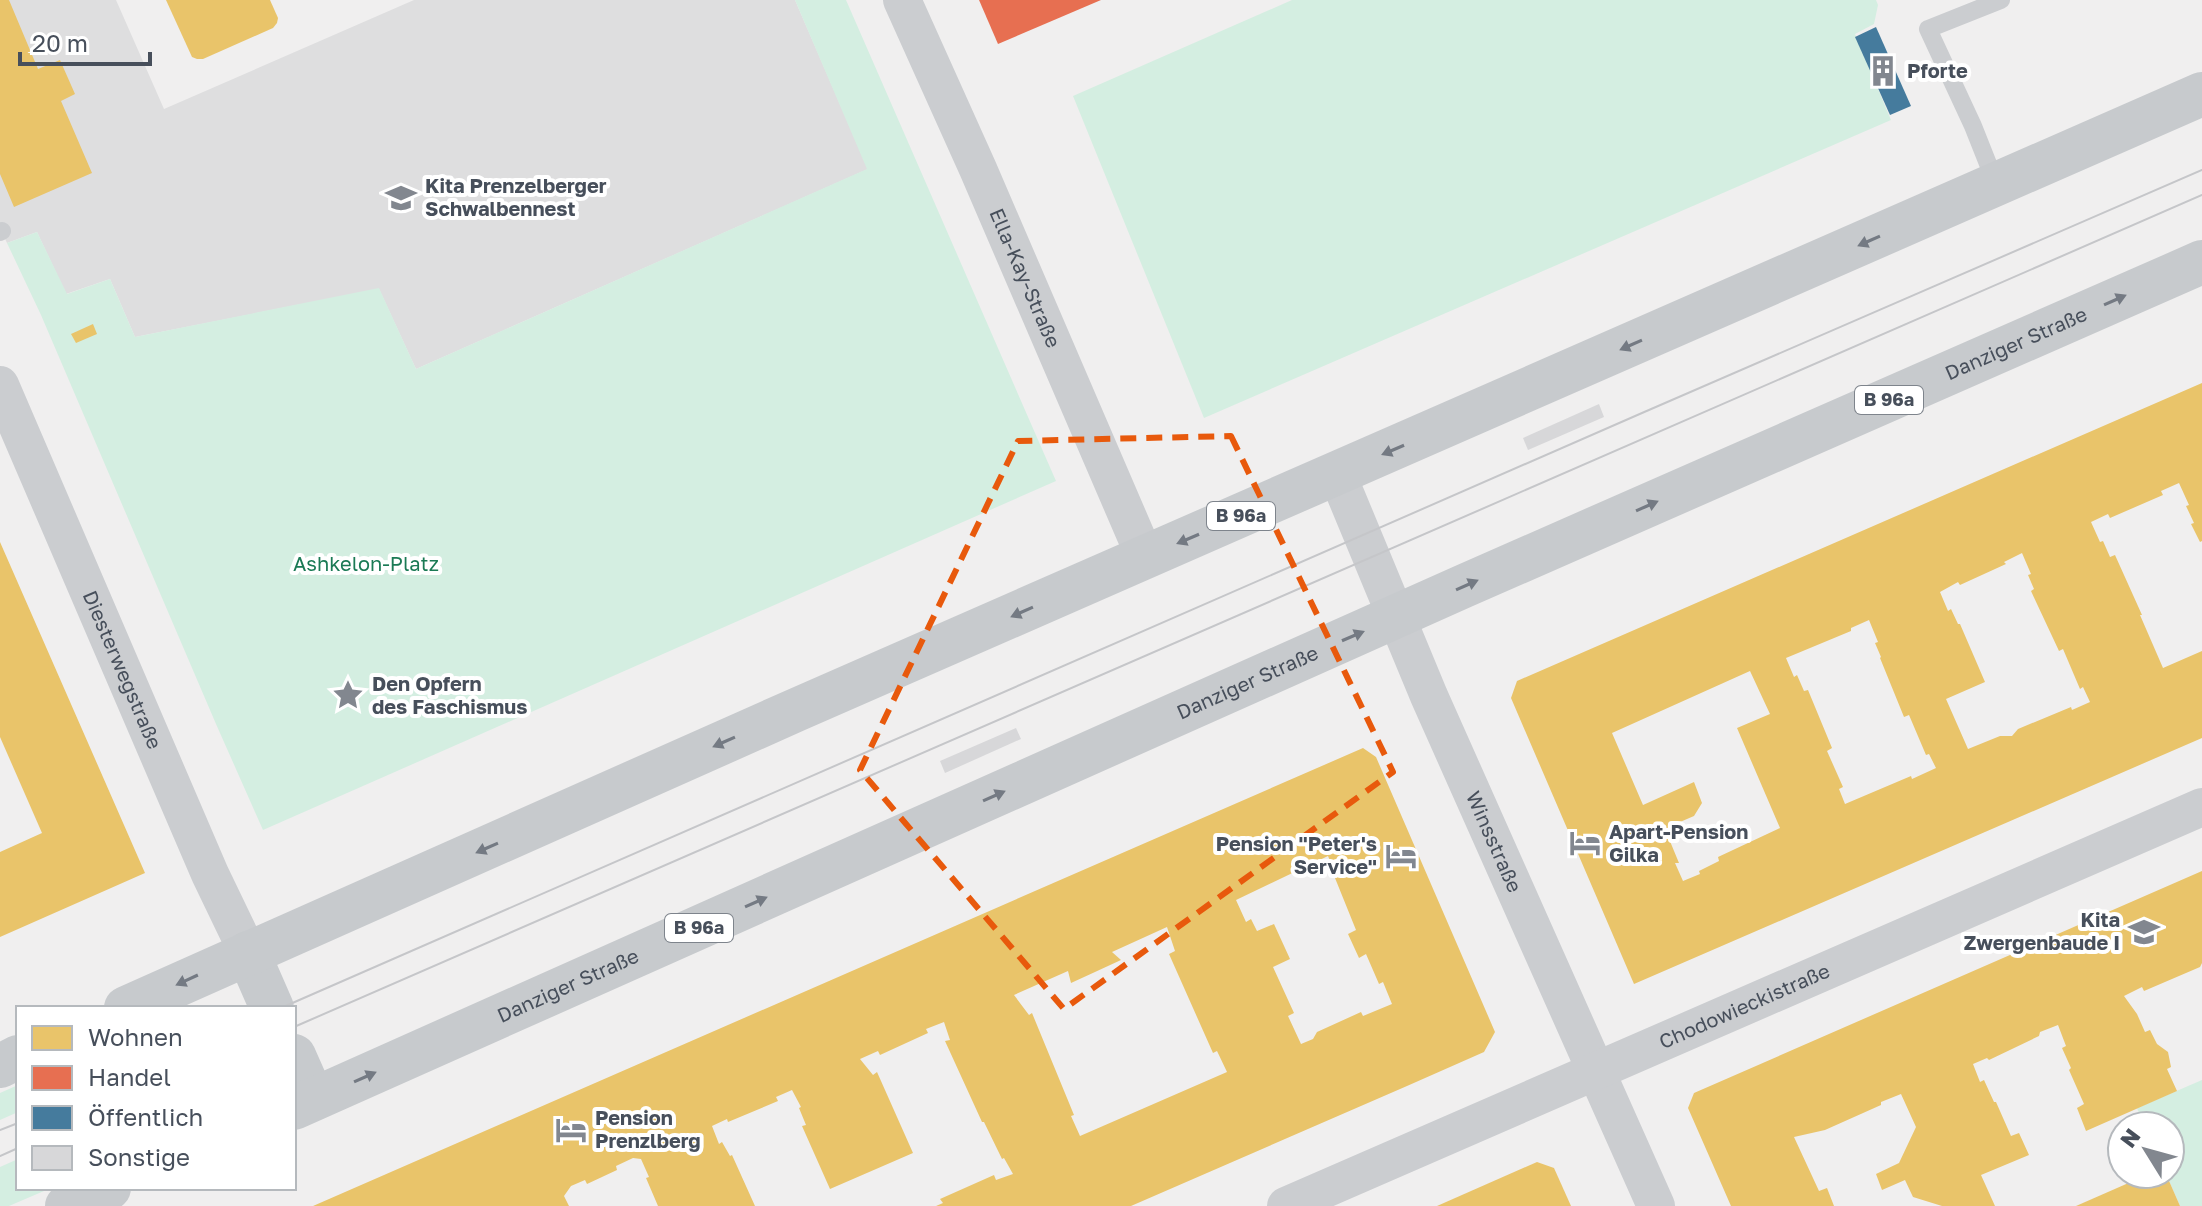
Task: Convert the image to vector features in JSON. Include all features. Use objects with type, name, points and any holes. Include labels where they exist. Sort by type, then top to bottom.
[{"type":"main road","name":"B 96a","points":[[130,1006],[2202,94]]},
{"type":"main road","name":"Danziger Straße","points":[[304,1104],[2202,262]]},
{"type":"main road","points":[[248,953],[271,1006]]},
{"type":"main road","points":[[296,1066],[304,1104]]},
{"type":"main road","points":[[67,1206],[104,1190]]},
{"type":"street","name":"Ella-Kay-Straße","points":[[902,0],[1145,557]]},
{"type":"street","name":"Diesterwegstraße","points":[[0,385],[210,874],[248,953]]},
{"type":"street","name":"Winsstraße","points":[[1337,474],[1396,618],[1656,1206]]},
{"type":"street","name":"Chodowieckistraße","points":[[1286,1206],[2202,807]]},
{"type":"lane","points":[[1996,184],[1928,29],[2001,0]]},
{"type":"highlighted area","points":[[1231,436],[1393,772],[1064,1009],[860,770],[1018,441]]},
{"type":"shaded area","name":"Kita Prenzelberger Schwalbennest","points":[[0,0],[116,0],[164,109],[414,0],[795,0],[868,169],[416,369],[379,289],[135,337],[110,279],[66,294],[37,232],[7,243],[0,228]]},
{"type":"green space","name":"Ashkelon-Platz","points":[[795,0],[846,0],[1056,481],[263,830],[7,243],[37,232],[67,294],[110,279],[135,337],[379,288],[416,369],[867,169]]},
{"type":"green space","points":[[1292,0],[1876,0],[1878,5],[1874,24],[1855,34],[1891,120],[1204,418],[1073,96]]},
{"type":"green space","points":[[2202,1080],[2202,1206],[2180,1206],[2173,1190],[2186,1190],[2186,1110],[2137,1108]]},
{"type":"green space","points":[[16,1086],[16,1113],[0,1120],[0,1093]]},
{"type":"green space","points":[[16,1160],[16,1190],[46,1190],[9,1206],[0,1206],[0,1167]]},
{"type":"building: Wohnen","points":[[0,0],[9,0],[38,69],[60,60],[75,94],[61,101],[92,173],[14,207],[0,174]]},
{"type":"building: Wohnen","points":[[166,0],[270,0],[278,18],[273,28],[197,59],[192,57]]},
{"type":"building: Wohnen","points":[[93,324],[97,334],[76,343],[71,334]]},
{"type":"building: Wohnen","points":[[2202,383],[2202,541],[2191,524],[2194,523],[2186,506],[2189,505],[2179,483],[2161,491],[2163,495],[2110,518],[2108,514],[2091,522],[2110,557],[2115,555],[2163,668],[2202,651],[2202,738],[1634,984],[1511,698],[1517,681]],"holes":[[[2022,553],[2031,574],[2028,575],[2034,589],[2031,591],[2059,651],[2063,649],[2080,689],[2083,687],[2090,702],[2018,729],[2012,736],[2000,736],[1968,749],[1946,699],[1985,682],[1960,624],[1951,609],[1948,611],[1940,592],[2006,564],[2004,562]],[[1869,620],[1878,642],[1875,643],[1880,658],[1904,717],[1909,715],[1926,755],[1929,754],[1936,768],[1845,804],[1839,789],[1843,787],[1827,751],[1832,748],[1808,690],[1804,691],[1797,675],[1794,677],[1786,658],[1851,631],[1851,628]],[[1750,671],[1770,714],[1737,728],[1780,828],[1718,857],[1719,861],[1683,881],[1667,834],[1673,825],[1694,816],[1702,803],[1694,782],[1643,805],[1612,733]]]},
{"type":"building: Wohnen","points":[[0,542],[145,873],[0,937],[0,852],[42,833],[0,737]]},
{"type":"building: Wohnen","points":[[1363,748],[1376,757],[1495,1032],[1484,1052],[1131,1206],[936,1206],[943,1203],[940,1199],[994,1175],[996,1180],[1013,1174],[982,1122],[945,1041],[950,1040],[944,1022],[926,1029],[928,1033],[880,1055],[878,1051],[860,1059],[873,1075],[877,1072],[913,1153],[830,1189],[802,1126],[806,1125],[792,1090],[776,1097],[778,1101],[712,1126],[719,1144],[722,1142],[732,1155],[755,1206],[658,1206],[641,1159],[633,1158],[616,1166],[617,1170],[587,1184],[585,1180],[571,1186],[564,1196],[569,1206],[313,1206]],"holes":[[[1328,856],[1356,930],[1348,934],[1359,958],[1366,954],[1392,1004],[1363,1016],[1361,1012],[1317,1032],[1313,1039],[1301,1044],[1288,1016],[1294,1013],[1273,967],[1290,959],[1274,924],[1257,931],[1251,919],[1246,922],[1236,900]],[[1167,927],[1175,951],[1169,954],[1213,1053],[1217,1051],[1227,1072],[1080,1136],[1032,1013],[1029,1015],[1014,995],[1068,971],[1071,983],[1121,960],[1112,952]]]},
{"type":"building: Wohnen","points":[[2202,871],[2200,967],[2144,991],[2142,987],[2124,996],[2145,1032],[2150,1030],[2157,1044],[2168,1052],[2171,1067],[2167,1069],[2177,1091],[2134,1110],[2106,1110],[2106,1122],[2086,1131],[2077,1108],[2084,1104],[2069,1070],[2071,1068],[2062,1048],[2066,1046],[2058,1025],[1989,1060],[1987,1058],[1973,1064],[1980,1082],[1984,1080],[1996,1102],[2011,1136],[2019,1133],[2029,1155],[1981,1175],[1995,1206],[1942,1206],[1913,1197],[1905,1180],[1882,1190],[1876,1174],[1899,1163],[1916,1127],[1901,1094],[1825,1130],[1794,1137],[1819,1191],[1827,1188],[1834,1206],[1731,1206],[1688,1108],[1694,1093]]},
{"type":"building: Wohnen","points":[[1537,1162],[1554,1168],[1571,1206],[1437,1206]]},
{"type":"building: Wohnen","points":[[2112,1190],[2173,1190],[2180,1206],[2076,1206]]},
{"type":"building: Handel","points":[[979,0],[1101,0],[998,44]]},
{"type":"building: Öffentlich","name":"Pforte","points":[[1876,27],[1911,106],[1890,115],[1855,37]]},
{"type":"building: Sonstige","points":[[1599,404],[1604,417],[1528,450],[1523,438]]},
{"type":"building: Sonstige","points":[[1016,728],[1021,739],[945,773],[940,761]]},
{"type":"tram line","points":[[286,1006],[2202,170]]},
{"type":"tram line","points":[[296,1026],[2202,195]]},
{"type":"tram line","points":[[0,1130],[16,1124]]},
{"type":"tram line","points":[[0,1156],[16,1149]]},
{"type":"place","name":"Pforte","points":[[1883,71]]},
{"type":"place","name":"Kita Prenzelberger Schwalbennest","points":[[401,198]]},
{"type":"place","name":"Den Opfern des Faschismus","points":[[348,695]]},
{"type":"place","name":"Apart-Pension Gilka","points":[[1585,843]]},
{"type":"place","name":"Pension \"Peter's Service\"","points":[[1401,856]]},
{"type":"place","name":"Kita Zwergenbaude I","points":[[2144,932]]},
{"type":"place","name":"Pension Prenzlberg","points":[[571,1130]]}]
